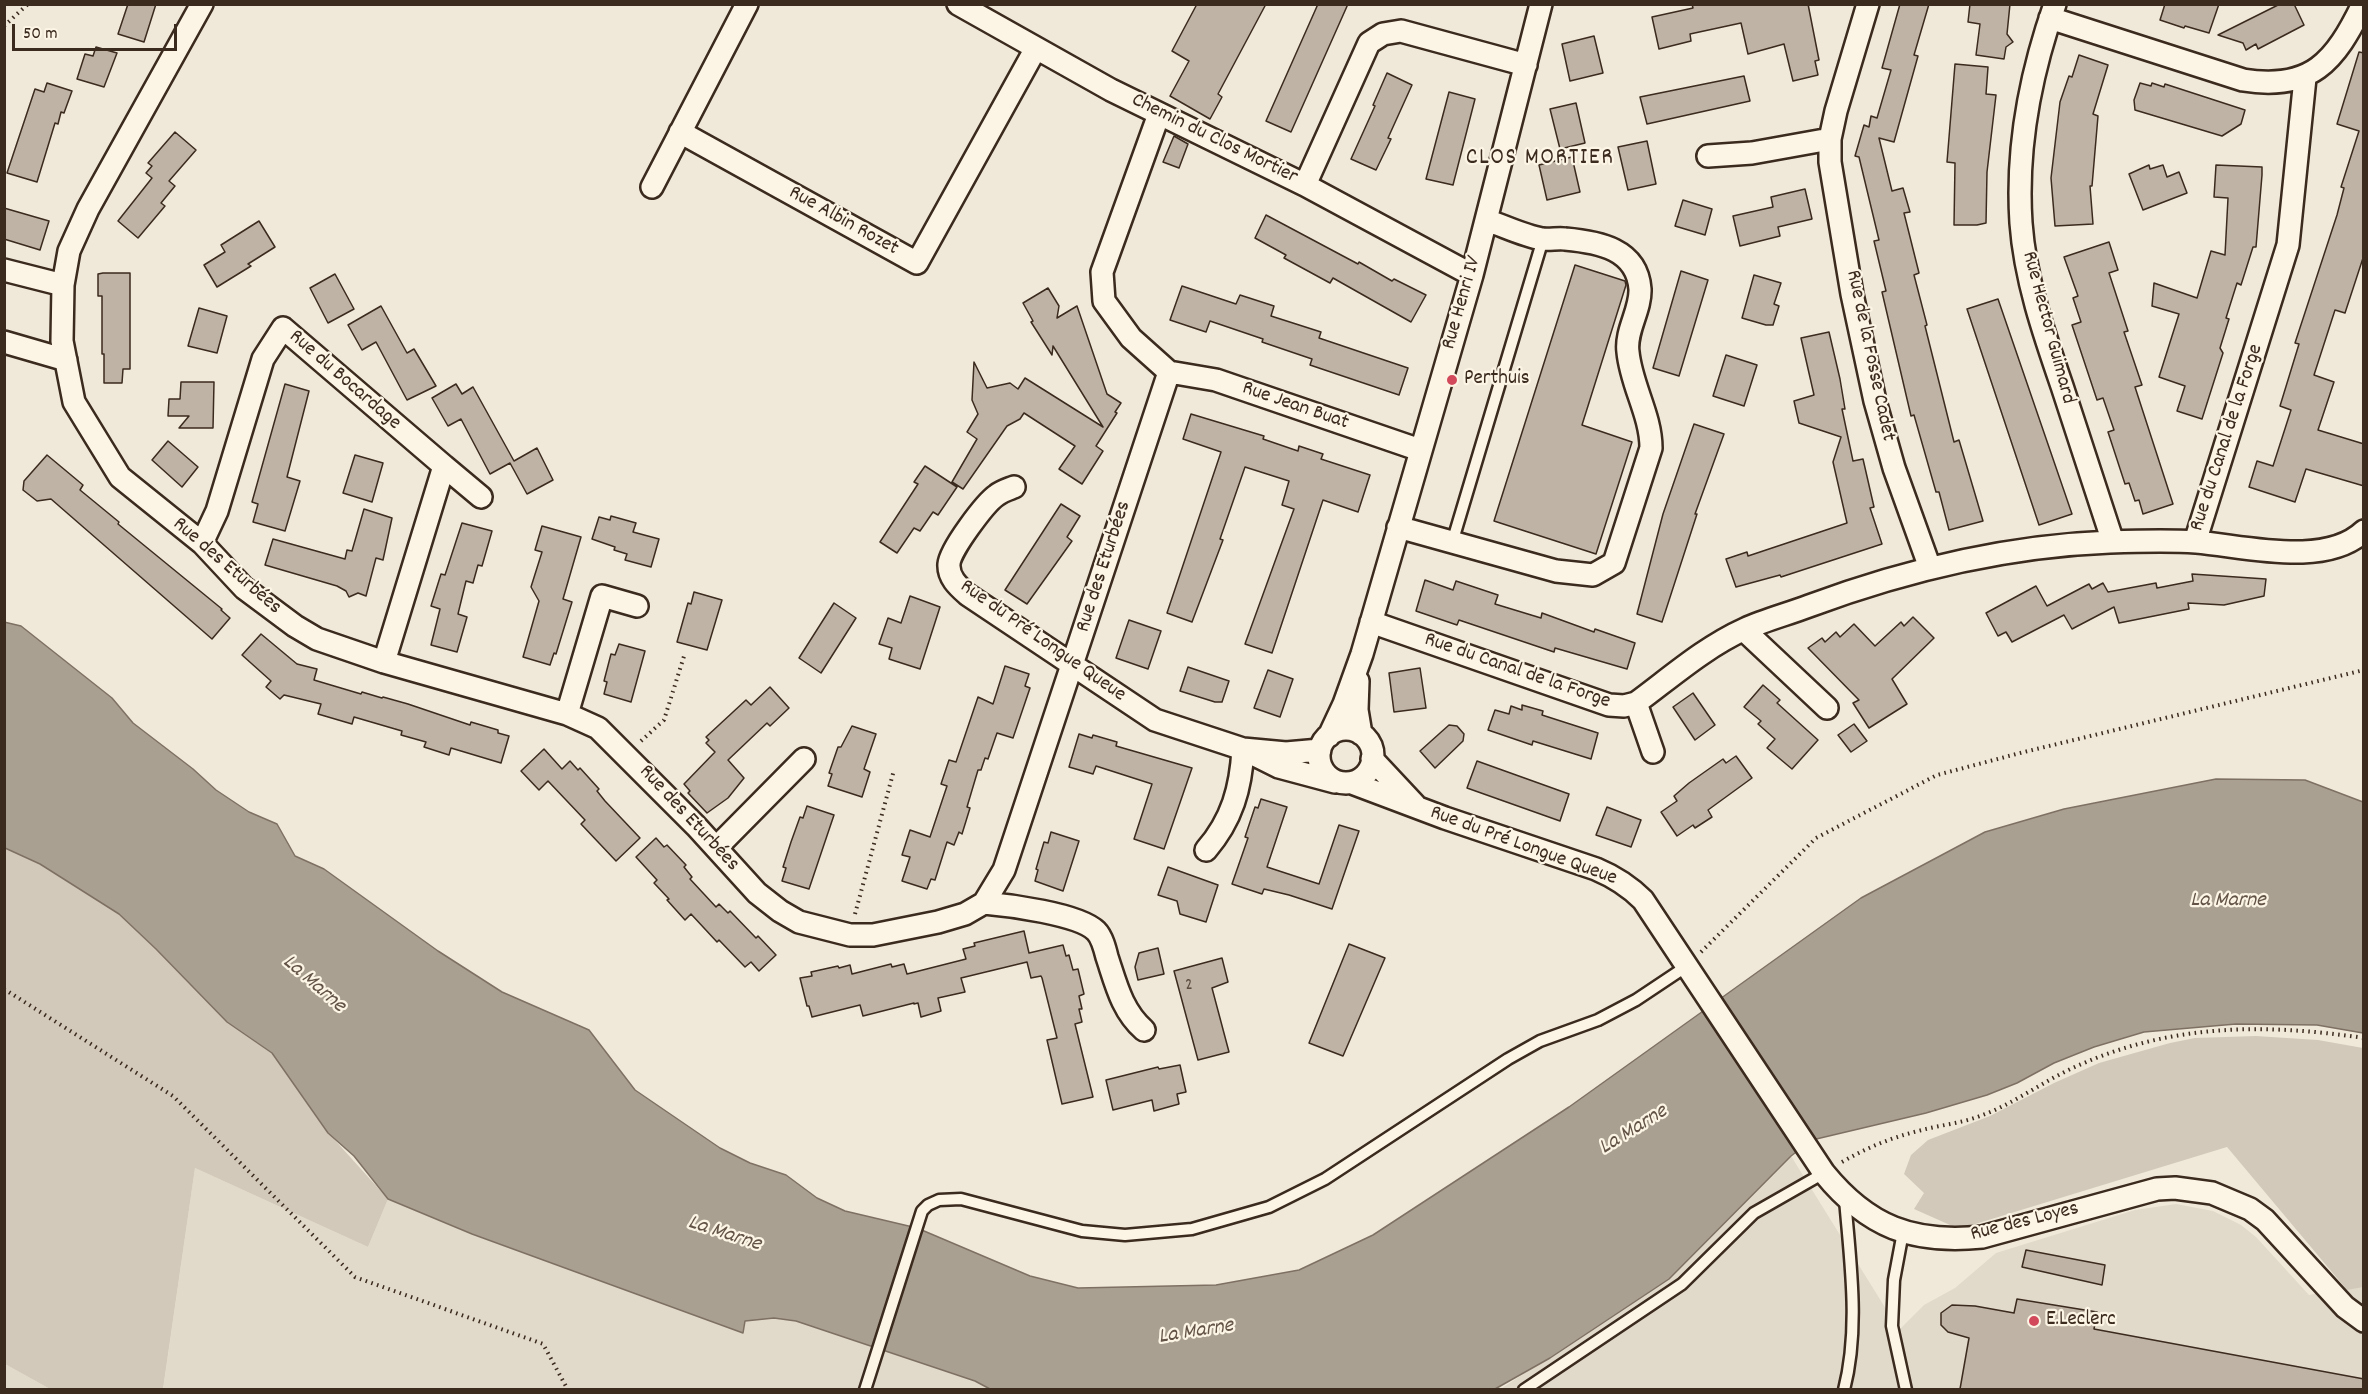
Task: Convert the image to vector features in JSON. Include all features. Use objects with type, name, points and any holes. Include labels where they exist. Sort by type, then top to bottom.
[{"type":"street","name":"Rue des Eturbées","points":[[202,4],[88,209],[69,251],[63,285],[62,341],[74,402],[120,477],[202,543],[244,588],[295,627],[317,639],[384,662],[567,714],[598,728],[717,847],[757,893],[799,922],[850,935],[873,935],[938,922],[965,914],[984,903],[1004,870],[1169,372]]},
{"type":"street","points":[[652,187],[747,4]]},
{"type":"street","name":"Chemin du Clos Mortier","points":[[958,4],[989,12],[1036,48],[1159,114],[1305,185],[1472,275]]},
{"type":"street","name":"Rue Henri IV","points":[[1324,743],[1358,668],[1472,275],[1541,4]]},
{"type":"street","name":"Rue de la Fosse Cadet","points":[[1868,4],[1836,111],[1830,139],[1830,162],[1862,345],[1894,468],[1930,568]]},
{"type":"street","points":[[2053,11],[2243,80],[2265,84],[2305,78],[2322,66],[2345,39],[2363,4]]},
{"type":"street","name":"Rue Hector Guimard","points":[[2053,11],[2033,79],[2026,113],[2021,153],[2021,224],[2026,263],[2041,323],[2113,542]]},
{"type":"street","points":[[1305,185],[1369,43],[1383,33],[1401,31],[1526,65]]},
{"type":"street","name":"Rue Albin Rozet","points":[[680,132],[917,263],[1036,48]]},
{"type":"street","name":"Rue du Canal de la Forge","points":[[1371,622],[1609,705],[1624,706],[1636,703],[1706,651],[1744,630],[1863,586],[1968,558],[2012,550],[2058,544],[2195,542],[2288,245],[2305,78]]},
{"type":"street","points":[[1159,114],[1102,272],[1104,301],[1131,338],[1169,372]]},
{"type":"street","points":[[1708,156],[1752,153],[1830,139]]},
{"type":"street","points":[[1398,527],[1556,571],[1593,575],[1614,563],[1650,448],[1651,432],[1631,373],[1627,348],[1640,292],[1637,276],[1620,251],[1564,239],[1543,239],[1486,220]]},
{"type":"street","points":[[4,270],[63,285]]},
{"type":"street","name":"Rue du Bocardage","points":[[202,543],[217,511],[263,359],[283,328],[481,497]]},
{"type":"street","points":[[4,342],[66,360]]},
{"type":"street","name":"Rue Jean Buat","points":[[1169,372],[1216,380],[1420,450]]},
{"type":"street","points":[[384,662],[444,466]]},
{"type":"street","name":"Rue du Pré Longue Queue","points":[[1014,487],[997,495],[987,504],[953,551],[949,564],[951,577],[968,595],[1155,720],[1243,749],[1279,767],[1345,783],[1596,869],[1616,878],[1643,900],[1711,1004]]},
{"type":"street","points":[[2195,542],[2305,552],[2326,550],[2345,544],[2364,531]]},
{"type":"street","points":[[567,714],[602,596],[637,606]]},
{"type":"street","points":[[1744,630],[1827,708]]},
{"type":"street","name":"Rue Henri IV","points":[[1358,668],[1358,710],[1361,734]]},
{"type":"street","points":[[1636,703],[1653,753]]},
{"type":"street","points":[[1346,729],[1361,734],[1370,744],[1372,759],[1368,772],[1345,783],[1328,777],[1320,764],[1324,743],[1346,729]]},
{"type":"street","name":"Rue du Pré Longue Queue","points":[[1243,749],[1286,753],[1324,743]]},
{"type":"street","points":[[1206,850],[1221,833],[1230,816],[1242,772],[1243,749]]},
{"type":"street","points":[[717,847],[804,759]]},
{"type":"street","name":"Rue du Pré Longue Queue","points":[[1372,759],[1417,807]]},
{"type":"street","points":[[984,903],[1022,906],[1069,918],[1096,931],[1103,943],[1122,1002],[1133,1020],[1144,1030]]},
{"type":"street","name":"Rue des Loyes","points":[[1711,1004],[1824,1173],[1845,1198],[1876,1220],[1903,1232],[1939,1239],[1982,1238],[2157,1189],[2197,1190],[2233,1200],[2265,1220],[2345,1307],[2364,1321]]},
{"type":"lane","points":[[1452,543],[1543,239]]},
{"type":"lane","points":[[865,1389],[922,1211],[928,1205],[939,1200],[961,1199],[1082,1231],[1125,1235],[1192,1229],[1269,1207],[1325,1179],[1540,1041],[1598,1020],[1636,1000],[1687,966]]},
{"type":"lane","points":[[1524,1389],[1682,1284],[1754,1213],[1824,1173]]},
{"type":"lane","points":[[1844,1389],[1851,1356],[1852,1314],[1845,1198]]},
{"type":"lane","points":[[1903,1232],[1894,1280],[1892,1326],[1906,1389]]},
{"type":"path","points":[[4,26],[28,4]]},
{"type":"path","points":[[626,754],[664,720],[685,653]]},
{"type":"path","points":[[1687,966],[1816,838],[1937,775],[2364,670]]},
{"type":"path","points":[[850,935],[894,770]]},
{"type":"path","points":[[4,990],[173,1096],[355,1277],[543,1344],[568,1389]]},
{"type":"path","points":[[1824,1173],[1870,1146],[1920,1130],[1980,1116],[2077,1066],[2142,1042],[2198,1031],[2260,1029],[2364,1038]]},
{"type":"shaded area","points":[[5,848],[40,864],[119,914],[227,1022],[272,1053],[324,1128],[388,1199],[368,1247],[195,1168],[163,1389],[50,1389],[5,1364]]},
{"type":"shaded area","points":[[2256,1036],[2318,1040],[2363,1048],[2363,1287],[2347,1290],[2227,1147],[1959,1229],[1914,1209],[1924,1193],[1904,1174],[1911,1155],[1928,1140],[1990,1116],[2099,1063],[2195,1038]]},
{"type":"shaded area","points":[[1791,1156],[1899,1330],[1924,1305],[1955,1288],[1996,1253],[2135,1210],[2176,1204],[2213,1211],[2241,1225],[2256,1237],[2309,1295],[2363,1285],[2363,1389],[1499,1390],[1669,1279]]},
{"type":"shaded area","points":[[195,1168],[368,1247],[388,1199],[472,1234],[743,1333],[744,1321],[774,1318],[796,1321],[975,1381],[990,1389],[163,1390]]},
{"type":"shaded area","points":[[5,1364],[50,1389],[5,1389]]},
{"type":"water","name":"La Marne","points":[[4,622],[21,626],[112,698],[133,723],[193,769],[216,790],[249,812],[277,824],[295,856],[324,869],[438,951],[502,992],[589,1030],[635,1090],[720,1148],[750,1163],[786,1175],[817,1198],[845,1211],[917,1228],[1030,1276],[1078,1288],[1216,1285],[1299,1270],[1373,1235],[1569,1107],[1861,898],[1985,832],[2064,809],[2216,779],[2305,780],[2363,802],[2363,1033],[2317,1025],[2236,1024],[2144,1032],[2094,1047],[2054,1063],[2017,1083],[1987,1095],[1926,1113],[1812,1140],[1791,1156],[1669,1279],[1550,1358],[1495,1389],[990,1389],[975,1381],[796,1321],[774,1318],[745,1321],[743,1333],[472,1234],[388,1199],[354,1156],[328,1133],[272,1053],[227,1022],[119,914],[40,864],[5,848]]},
{"type":"building","points":[[128,4],[156,4],[144,42],[118,34]]},
{"type":"building","points":[[1197,4],[1266,4],[1218,94],[1222,97],[1210,119],[1170,96],[1189,61],[1172,51]]},
{"type":"building","points":[[1318,4],[1348,4],[1291,132],[1266,121]]},
{"type":"building","points":[[1692,4],[1808,4],[1819,60],[1815,61],[1818,75],[1793,81],[1784,44],[1748,54],[1741,23],[1690,34],[1691,41],[1659,49],[1652,17],[1693,8]]},
{"type":"building","points":[[1900,4],[1929,4],[1914,55],[1918,56],[1894,142],[1879,138],[1892,191],[1903,188],[1910,212],[1904,213],[1919,273],[1914,275],[1927,325],[1925,326],[1954,442],[1959,440],[1983,521],[1949,530],[1914,415],[1911,416],[1882,292],[1886,291],[1874,241],[1879,240],[1859,157],[1855,156],[1864,125],[1869,127],[1871,116],[1877,118],[1891,70],[1882,68]]},
{"type":"building","points":[[1970,4],[2010,4],[2007,34],[2013,42],[2006,47],[2004,59],[1976,55],[1980,24],[1968,22]]},
{"type":"building","points":[[2165,4],[2219,4],[2209,33],[2160,20]]},
{"type":"building","points":[[2280,4],[2294,4],[2304,25],[2258,49],[2256,44],[2246,50],[2243,43],[2218,35]]},
{"type":"building","points":[[1594,36],[1603,73],[1570,81],[1562,44]]},
{"type":"building","points":[[96,47],[117,53],[104,87],[77,79],[85,54],[93,56]]},
{"type":"building","points":[[2359,52],[2364,53],[2364,255],[2345,313],[2335,310],[2314,375],[2334,382],[2318,430],[2364,444],[2364,486],[2306,469],[2295,502],[2249,487],[2257,461],[2273,466],[2291,410],[2280,406],[2299,344],[2295,343],[2337,215],[2344,188],[2341,187],[2359,131],[2337,124]]},
{"type":"building","points":[[2079,55],[2108,65],[2093,114],[2098,116],[2092,186],[2090,186],[2093,224],[2055,226],[2051,178],[2060,102]]},
{"type":"building","points":[[1955,64],[1988,67],[1986,94],[1996,95],[1987,172],[1986,223],[1977,225],[1954,225],[1955,163],[1947,162]]},
{"type":"building","points":[[1387,73],[1412,85],[1376,170],[1351,159]]},
{"type":"building","points":[[1744,76],[1750,101],[1647,124],[1640,97]]},
{"type":"building","points":[[47,83],[72,91],[64,113],[61,112],[58,124],[55,123],[37,182],[7,173],[35,89],[44,92]]},
{"type":"building","points":[[2140,83],[2151,86],[2152,83],[2164,87],[2165,84],[2245,110],[2241,124],[2222,136],[2135,110],[2134,100]]},
{"type":"building","points":[[1449,92],[1475,99],[1453,185],[1426,179]]},
{"type":"building","points":[[1576,103],[1585,143],[1560,149],[1550,109]]},
{"type":"building","points":[[175,132],[196,150],[169,181],[175,186],[161,203],[165,206],[138,238],[118,221],[152,178],[146,173],[152,166],[148,163]]},
{"type":"building","points":[[1174,136],[1188,144],[1179,168],[1163,162]]},
{"type":"building","points":[[1647,141],[1656,184],[1628,190],[1618,147]]},
{"type":"building","points":[[1572,157],[1580,192],[1547,200],[1539,165]]},
{"type":"building","points":[[2149,165],[2150,169],[2163,165],[2167,177],[2179,172],[2187,193],[2143,210],[2129,174]]},
{"type":"building","points":[[2216,165],[2262,167],[2262,175],[2256,247],[2253,247],[2241,285],[2237,283],[2226,318],[2229,319],[2220,348],[2223,353],[2202,419],[2177,411],[2185,386],[2159,377],[2179,314],[2152,306],[2154,283],[2197,298],[2211,251],[2225,255],[2228,198],[2214,197]]},
{"type":"building","points":[[1805,189],[1812,219],[1778,227],[1780,236],[1740,246],[1733,216],[1773,207],[1771,197]]},
{"type":"building","points":[[1683,200],[1712,209],[1705,235],[1675,226]]},
{"type":"building","points":[[4,208],[49,221],[40,250],[4,239]]},
{"type":"building","points":[[1266,215],[1392,281],[1394,279],[1426,295],[1411,322],[1333,278],[1330,283],[1284,258],[1286,255],[1255,238]]},
{"type":"building","points":[[259,221],[275,247],[248,264],[251,266],[217,287],[204,265],[225,252],[221,245]]},
{"type":"building","points":[[2109,242],[2118,270],[2109,273],[2128,331],[2124,332],[2142,385],[2135,387],[2173,504],[2143,514],[2139,500],[2135,501],[2129,483],[2125,484],[2108,432],[2114,430],[2103,398],[2097,400],[2072,325],[2081,322],[2073,298],[2078,296],[2064,257]]},
{"type":"building","points":[[1575,265],[1625,281],[1626,285],[1582,425],[1632,442],[1596,554],[1494,521]]},
{"type":"building","points":[[1681,271],[1708,280],[1679,376],[1653,368]]},
{"type":"building","points":[[130,273],[130,369],[123,369],[122,383],[104,383],[102,296],[98,296],[98,274]]},
{"type":"building","points":[[335,274],[354,309],[328,323],[310,288]]},
{"type":"building","points":[[1754,275],[1781,283],[1774,304],[1779,306],[1773,325],[1742,318]]},
{"type":"building","points":[[1182,286],[1236,304],[1240,295],[1274,306],[1271,316],[1321,332],[1319,338],[1408,368],[1399,395],[1310,365],[1312,359],[1210,321],[1206,332],[1170,320]]},
{"type":"building","points":[[1048,288],[1059,306],[1057,318],[1077,306],[1107,394],[1121,403],[1096,446],[1103,451],[1082,484],[1059,469],[1075,446],[1024,413],[1020,419],[1007,426],[963,489],[952,482],[977,439],[967,432],[978,414],[972,400],[974,362],[987,388],[1010,383],[1018,389],[1025,378],[1103,427],[1053,346],[1052,355],[1031,322],[1033,321],[1023,303]]},
{"type":"building","points":[[1998,299],[2072,514],[2039,525],[1967,309]]},
{"type":"building","points":[[381,306],[407,353],[414,349],[436,386],[407,400],[376,342],[362,350],[348,325]]},
{"type":"building","points":[[199,308],[227,316],[217,353],[188,346]]},
{"type":"building","points":[[1829,332],[1840,379],[1845,409],[1842,409],[1853,461],[1863,459],[1874,507],[1870,508],[1882,544],[1781,577],[1780,575],[1736,587],[1726,559],[1747,552],[1748,556],[1847,523],[1833,462],[1841,437],[1799,423],[1794,401],[1814,395],[1801,338]]},
{"type":"building","points":[[1726,355],[1757,365],[1744,406],[1713,396]]},
{"type":"building","points":[[181,382],[214,382],[213,428],[179,428],[189,416],[168,416],[169,399],[180,399]]},
{"type":"building","points":[[285,384],[309,391],[287,477],[300,481],[285,531],[253,522],[258,504],[252,502]]},
{"type":"building","points":[[456,384],[462,394],[473,387],[514,461],[537,448],[553,480],[527,494],[510,463],[490,474],[461,419],[448,426],[432,398]]},
{"type":"building","points":[[1191,414],[1264,436],[1263,439],[1298,451],[1299,446],[1323,454],[1321,459],[1370,475],[1358,512],[1323,500],[1272,653],[1245,644],[1294,509],[1282,505],[1289,481],[1245,467],[1220,539],[1223,540],[1192,622],[1167,613],[1221,452],[1183,439]]},
{"type":"building","points":[[1694,424],[1724,434],[1695,514],[1697,514],[1662,622],[1637,614],[1663,514]]},
{"type":"building","points":[[168,441],[198,467],[182,487],[152,460]]},
{"type":"building","points":[[47,455],[83,485],[80,490],[119,522],[118,524],[222,609],[230,618],[212,639],[51,499],[37,501],[23,490],[24,481]]},
{"type":"building","points":[[355,455],[383,463],[372,502],[343,493]]},
{"type":"building","points":[[925,466],[957,487],[938,515],[933,512],[920,531],[914,528],[897,553],[880,542],[918,484],[914,482]]},
{"type":"building","points":[[1061,504],[1080,516],[1067,537],[1072,541],[1027,604],[1005,590]]},
{"type":"building","points":[[364,509],[392,518],[383,560],[376,558],[366,596],[358,593],[349,597],[346,591],[337,586],[265,565],[273,539],[345,559],[347,550],[352,551]]},
{"type":"building","points":[[611,516],[636,523],[633,532],[659,539],[651,567],[625,560],[627,554],[592,539],[599,517],[610,520]]},
{"type":"building","points":[[462,523],[492,531],[482,566],[478,565],[473,583],[466,581],[458,614],[467,617],[457,652],[431,645],[440,609],[431,606],[441,574],[445,575]]},
{"type":"building","points":[[542,526],[581,537],[563,599],[572,602],[556,654],[554,653],[550,665],[523,657],[539,601],[531,587],[542,552],[535,550]]},
{"type":"building","points":[[2192,574],[2266,579],[2264,596],[2224,605],[2188,603],[2189,609],[2119,623],[2114,607],[2072,629],[2064,615],[2012,642],[2006,632],[1998,636],[1986,613],[2036,586],[2047,606],[2089,584],[2092,589],[2103,583],[2108,592],[2156,583],[2157,588],[2193,581]]},
{"type":"building","points":[[1425,580],[1453,590],[1456,581],[1498,595],[1495,604],[1541,618],[1542,613],[1594,632],[1595,629],[1635,643],[1627,669],[1555,648],[1554,652],[1459,620],[1457,625],[1416,611]]},
{"type":"building","points":[[694,592],[722,600],[707,650],[677,642],[688,603],[691,604]]},
{"type":"building","points":[[910,596],[940,607],[920,669],[889,659],[892,648],[879,644],[888,618],[901,623]]},
{"type":"building","points":[[834,603],[856,618],[821,673],[799,658]]},
{"type":"building","points":[[1913,617],[1934,638],[1892,679],[1907,704],[1869,728],[1853,703],[1859,700],[1808,648],[1822,638],[1825,642],[1836,632],[1840,637],[1854,624],[1875,646],[1901,622],[1904,626]]},
{"type":"building","points":[[1129,620],[1161,631],[1148,669],[1116,658]]},
{"type":"building","points":[[261,634],[297,664],[317,669],[314,680],[361,694],[362,692],[408,704],[470,725],[471,722],[498,730],[498,733],[509,736],[501,763],[451,748],[449,755],[424,747],[426,742],[401,735],[402,731],[354,717],[352,724],[318,714],[321,704],[284,695],[280,699],[266,687],[271,681],[242,655]]},
{"type":"building","points":[[619,644],[645,651],[631,702],[604,694],[607,682],[604,681],[611,654],[615,655]]},
{"type":"building","points":[[1005,666],[1029,674],[1025,686],[1030,688],[1013,738],[997,733],[988,759],[985,758],[981,770],[978,770],[962,834],[959,832],[954,845],[947,842],[935,880],[931,879],[927,889],[902,881],[910,857],[902,855],[910,830],[930,837],[947,786],[941,784],[949,760],[956,762],[978,697],[993,704]]},
{"type":"building","points":[[1188,667],[1229,681],[1222,702],[1180,691]]},
{"type":"building","points":[[1420,668],[1426,708],[1394,712],[1389,673]]},
{"type":"building","points":[[1268,670],[1293,679],[1280,717],[1254,708]]},
{"type":"building","points":[[1763,685],[1780,700],[1777,703],[1818,740],[1792,769],[1767,748],[1775,739],[1758,724],[1761,721],[1744,707]]},
{"type":"building","points":[[770,687],[789,708],[770,726],[767,723],[728,760],[744,778],[728,798],[707,813],[688,793],[690,791],[684,784],[715,752],[706,743],[709,740],[706,737],[746,700],[751,705]]},
{"type":"building","points":[[1693,693],[1715,725],[1695,740],[1673,707]]},
{"type":"building","points":[[1522,705],[1543,711],[1542,715],[1598,733],[1591,759],[1533,741],[1532,745],[1488,730],[1495,710],[1509,714],[1511,706],[1522,710]]},
{"type":"building","points":[[1854,724],[1867,741],[1851,752],[1838,735]]},
{"type":"building","points":[[1449,725],[1457,726],[1464,734],[1463,741],[1435,768],[1420,751]]},
{"type":"building","points":[[852,726],[876,734],[864,769],[870,772],[862,797],[828,786],[832,774],[829,773],[838,747],[841,747]]},
{"type":"building","points":[[1079,734],[1092,738],[1093,735],[1117,742],[1116,746],[1192,768],[1164,849],[1134,839],[1152,784],[1096,766],[1093,774],[1069,767]]},
{"type":"building","points":[[544,749],[562,769],[570,761],[578,770],[580,768],[599,789],[597,791],[605,801],[640,838],[616,861],[581,824],[585,820],[548,781],[539,790],[521,771]]},
{"type":"building","points":[[1736,756],[1752,778],[1708,810],[1712,817],[1695,828],[1693,825],[1677,836],[1661,812],[1677,801],[1674,796],[1689,783],[1723,759],[1726,763]]},
{"type":"building","points":[[1477,761],[1569,794],[1560,821],[1467,788]]},
{"type":"building","points":[[1261,799],[1287,807],[1267,867],[1319,884],[1339,825],[1359,831],[1332,909],[1289,895],[1264,889],[1262,894],[1232,884],[1248,838],[1245,837],[1255,807],[1258,808]]},
{"type":"building","points":[[807,806],[834,815],[809,889],[782,881],[786,868],[783,867],[791,842],[800,817],[803,818]]},
{"type":"building","points":[[1607,807],[1641,820],[1631,847],[1596,835]]},
{"type":"building","points":[[1051,832],[1079,841],[1063,891],[1035,881],[1044,842],[1048,843]]},
{"type":"building","points":[[656,838],[664,847],[667,845],[686,865],[684,867],[692,877],[690,879],[716,907],[719,904],[728,913],[730,911],[776,955],[759,971],[751,962],[745,967],[691,914],[685,920],[667,900],[669,899],[654,883],[657,880],[636,857]]},
{"type":"building","points":[[1168,867],[1218,885],[1206,922],[1180,914],[1177,901],[1158,895]]},
{"type":"building","points":[[1024,931],[1029,953],[1063,945],[1066,956],[1069,955],[1073,970],[1078,969],[1084,994],[1079,996],[1082,1022],[1075,1024],[1093,1097],[1062,1104],[1047,1040],[1057,1038],[1042,978],[1041,976],[1031,978],[1027,962],[961,978],[965,992],[938,998],[941,1011],[921,1017],[918,1003],[863,1016],[860,1005],[812,1017],[809,1006],[807,1006],[800,978],[812,976],[811,972],[850,965],[852,974],[891,964],[892,967],[904,964],[907,974],[966,959],[963,949],[975,946],[974,943]]},
{"type":"building","points":[[1349,944],[1385,958],[1343,1056],[1309,1043]]},
{"type":"building","points":[[1158,948],[1164,974],[1138,980],[1135,967],[1139,953]]},
{"type":"building","points":[[1222,958],[1228,982],[1212,988],[1229,1052],[1198,1060],[1174,971]]},
{"type":"building","points":[[1180,1065],[1186,1092],[1177,1094],[1179,1104],[1154,1111],[1152,1100],[1113,1110],[1106,1080],[1158,1067],[1159,1069]]},
{"type":"building","points":[[2026,1250],[2105,1265],[2102,1285],[2022,1267]]},
{"type":"building","name":"E.Leclerc","points":[[2017,1299],[2097,1312],[2094,1329],[2364,1379],[2364,1389],[1960,1389],[1969,1338],[1948,1332],[1941,1325],[1941,1313],[1952,1305],[1975,1306],[2014,1313]]},
{"type":"place","name":"Perthuis","points":[[1452,380]]},
{"type":"place","name":"E.Leclerc","points":[[2034,1321]]},
{"type":"district","name":"CLOS MORTIER","points":[[1540,160]]}]
